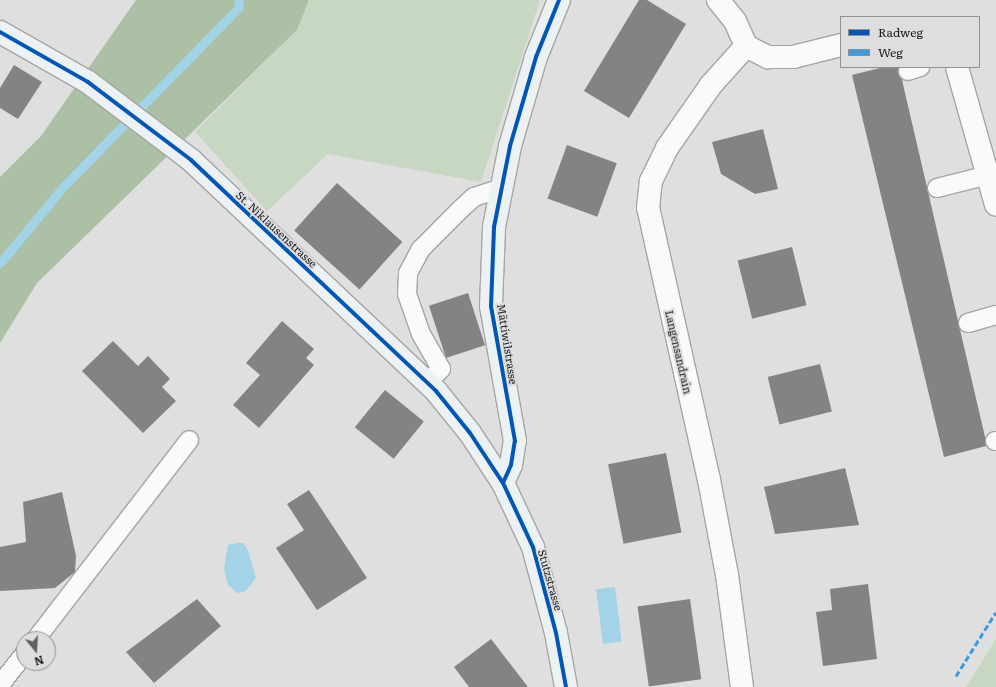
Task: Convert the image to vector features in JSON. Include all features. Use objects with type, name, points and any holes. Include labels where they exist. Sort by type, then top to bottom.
[{"type":"street","name":"Mättiwilstrasse","points":[[503,483],[511,464],[515,441],[492,306],[494,226],[501,188],[536,57],[559,0]]},
{"type":"street","points":[[718,0],[734,21],[746,46],[768,57],[793,57],[840,45]]},
{"type":"street","name":"St. Niklausenstrasse","points":[[0,32],[88,82],[191,160],[427,383],[470,433],[503,483]]},
{"type":"street","name":"Langensandrain","points":[[742,687],[727,574],[709,480],[648,208],[651,180],[668,148],[711,85],[746,46]]},
{"type":"street","points":[[958,68],[996,205]]},
{"type":"street","name":"Stutzstrasse","points":[[503,483],[539,568],[566,687]]},
{"type":"lane","points":[[937,188],[988,175]]},
{"type":"lane","points":[[427,383],[441,369],[421,334],[407,294],[408,273],[421,249],[474,197],[501,188]]},
{"type":"lane","points":[[968,323],[996,315]]},
{"type":"lane","points":[[42,631],[189,440]]},
{"type":"lane","points":[[0,685],[16,664]]},
{"type":"green space","points":[[136,0],[309,0],[297,30],[37,283],[0,343],[0,177],[41,136]]},
{"type":"green space","points":[[309,0],[540,0],[481,182],[328,154],[267,211],[195,132],[297,30]]},
{"type":"green space","points":[[996,639],[996,687],[966,687]]},
{"type":"water","points":[[243,543],[247,548],[256,578],[246,591],[238,593],[228,585],[224,568],[228,545]]},
{"type":"water","points":[[615,587],[622,642],[603,644],[596,589]]},
{"type":"building","points":[[639,0],[647,0],[686,24],[629,118],[584,91]]},
{"type":"building","points":[[14,65],[42,82],[18,119],[0,108],[0,88]]},
{"type":"building","points":[[880,68],[899,68],[986,446],[944,457],[852,75]]},
{"type":"building","points":[[763,129],[778,189],[755,194],[721,174],[712,142]]},
{"type":"building","points":[[567,145],[617,163],[597,217],[548,199]]},
{"type":"building","points":[[337,183],[402,242],[360,289],[294,231]]},
{"type":"building","points":[[792,247],[807,305],[752,319],[738,261]]},
{"type":"building","points":[[468,293],[485,345],[446,358],[429,306]]},
{"type":"building","points":[[282,321],[314,349],[306,358],[314,365],[259,428],[233,405],[260,375],[246,363]]},
{"type":"building","points":[[113,341],[138,366],[148,356],[170,379],[162,387],[176,401],[143,433],[82,371]]},
{"type":"building","points":[[820,364],[832,412],[779,425],[768,377]]},
{"type":"building","points":[[385,390],[424,421],[394,459],[355,427]]},
{"type":"building","points":[[666,453],[681,533],[624,544],[608,464]]},
{"type":"building","points":[[845,468],[859,525],[775,534],[764,487]]},
{"type":"building","points":[[309,490],[367,578],[317,610],[276,548],[304,530],[287,504]]},
{"type":"building","points":[[62,492],[76,556],[75,572],[55,588],[0,591],[0,547],[26,542],[23,502]]},
{"type":"building","points":[[868,584],[877,659],[823,666],[816,612],[832,610],[830,589]]},
{"type":"building","points":[[197,599],[221,626],[154,683],[126,652]]},
{"type":"building","points":[[690,599],[701,679],[649,687],[638,606]]},
{"type":"building","points":[[491,639],[528,687],[469,687],[454,667]]},
{"type":"waterway","points":[[0,263],[62,188],[238,8],[239,0]]},
{"type":"marked path","points":[[956,676],[996,612]]},
{"type":"cycle path","points":[[503,483],[511,465],[515,441],[491,306],[494,227],[510,146],[536,57],[559,0]]},
{"type":"cycle path","points":[[0,32],[88,82],[191,160],[436,391],[470,433],[503,483],[533,547],[556,633],[566,687]]}]
